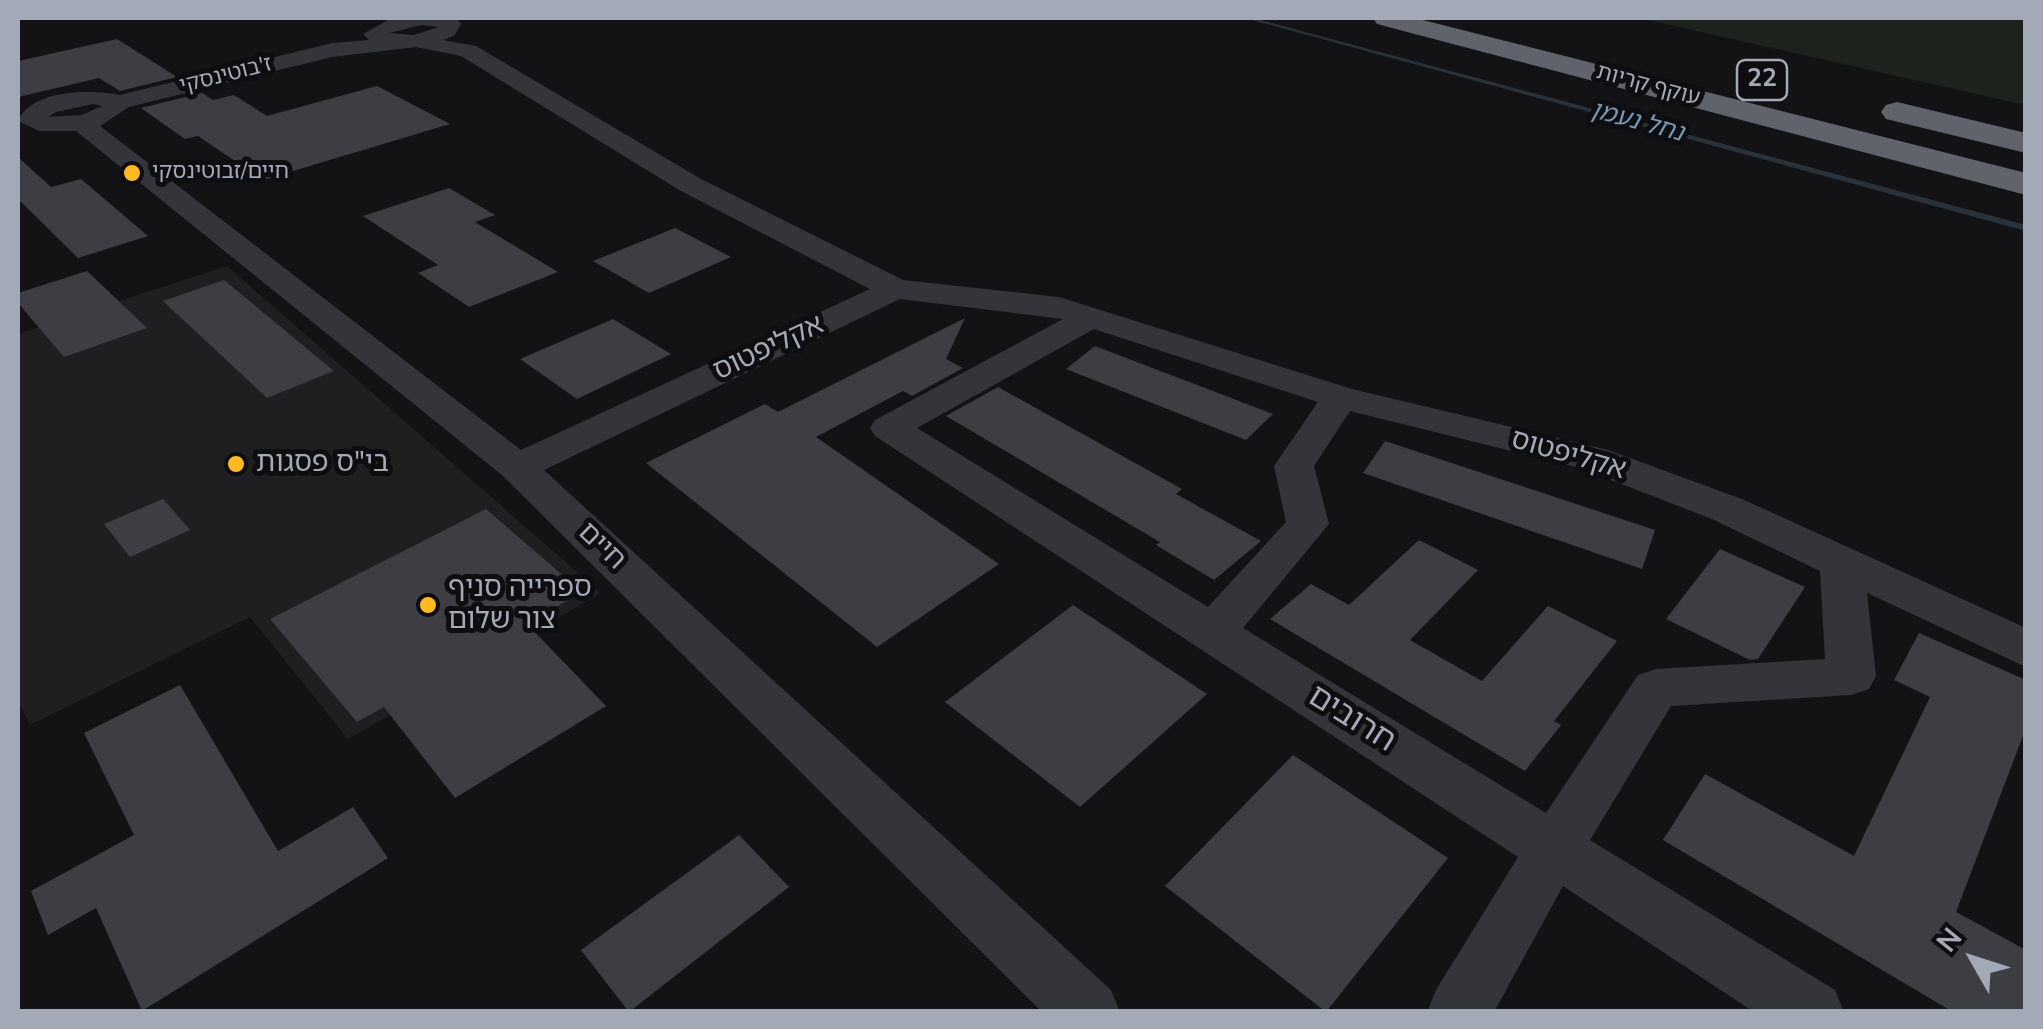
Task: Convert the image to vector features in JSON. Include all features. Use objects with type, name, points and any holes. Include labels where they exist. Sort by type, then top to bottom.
[{"type":"highway","name":"עוקף קריות","points":[[1386,18],[2026,184]]},
{"type":"highway","points":[[1500,18],[1537,26]]},
{"type":"highway","points":[[1875,107],[2026,143]]},
{"type":"street","points":[[382,30],[422,18],[451,24],[452,39]]},
{"type":"street","points":[[382,30],[416,41],[452,39],[690,185],[896,289]]},
{"type":"street","name":"ז'בוטינסקי","points":[[120,102],[332,50],[382,30]]},
{"type":"street","points":[[106,97],[120,102],[110,112],[80,122],[46,125],[23,121],[36,110],[78,98],[106,97]]},
{"type":"street","name":"חיים","points":[[80,122],[517,468],[1088,1012]]},
{"type":"street","name":"אקליפטוס","points":[[517,468],[896,289],[1023,300],[1059,306],[1340,397],[1594,459],[1727,509],[2026,649]]},
{"type":"street","name":"חרובים","points":[[1090,318],[890,428],[1812,1012]]},
{"type":"street","points":[[1212,632],[1308,524],[1294,466],[1340,397]]},
{"type":"street","points":[[1458,1012],[1554,848],[1656,688],[1851,676],[1842,564]]},
{"type":"shaded area","points":[[1639,18],[2025,18],[2025,105]]},
{"type":"shaded area","name":"בי\"ס פסגות","points":[[227,266],[601,593],[348,739],[250,617],[30,725],[18,701],[18,334]]},
{"type":"building","points":[[117,39],[177,77],[120,91],[99,78],[18,97],[18,61]]},
{"type":"building","points":[[377,86],[450,124],[263,180],[198,136],[185,139],[141,108],[202,93],[213,100],[234,95],[267,116]]},
{"type":"building","points":[[18,157],[51,187],[81,179],[148,236],[78,258],[18,199]]},
{"type":"building","points":[[449,188],[495,215],[475,222],[558,272],[469,307],[418,273],[438,265],[363,216]]},
{"type":"building","points":[[675,228],[731,257],[649,293],[593,261]]},
{"type":"building","points":[[87,271],[147,328],[64,357],[18,303],[18,293]]},
{"type":"building","points":[[224,280],[334,371],[267,398],[163,301]]},
{"type":"building","points":[[965,318],[946,359],[963,368],[912,396],[903,391],[816,437],[999,564],[877,647],[646,463],[765,404],[778,412]]},
{"type":"building","points":[[613,319],[671,354],[577,399],[520,359]]},
{"type":"building","points":[[1095,346],[1273,414],[1246,440],[1066,369]]},
{"type":"building","points":[[998,387],[1182,489],[1176,494],[1261,541],[1214,580],[1156,545],[1160,542],[946,416]]},
{"type":"building","points":[[1385,441],[1655,530],[1642,569],[1363,473]]},
{"type":"building","points":[[163,499],[190,530],[130,557],[104,524]]},
{"type":"building","name":"ספרייה סניף צור שלום","points":[[486,509],[582,592],[527,624],[606,706],[455,798],[384,707],[357,722],[270,619]]},
{"type":"building","points":[[1419,540],[1478,570],[1410,640],[1482,681],[1548,606],[1617,641],[1554,721],[1561,725],[1525,771],[1270,619],[1311,584],[1349,605]]},
{"type":"building","points":[[1720,549],[1805,587],[1758,659],[1750,660],[1666,619]]},
{"type":"building","points":[[1073,605],[1207,694],[1080,807],[945,702]]},
{"type":"building","points":[[1919,633],[2026,680],[2026,728],[1956,912],[2026,950],[2026,1012],[1953,1012],[1663,840],[1705,774],[1854,856],[1930,697],[1894,680]]},
{"type":"building","points":[[180,685],[278,851],[353,807],[388,858],[142,1011],[96,908],[48,935],[31,891],[134,835],[84,733]]},
{"type":"building","points":[[1293,755],[1448,858],[1326,1012],[1165,886]]},
{"type":"building","points":[[739,835],[789,887],[629,1012],[581,950]]},
{"type":"waterway","name":"נחל נעמן","points":[[1248,18],[2026,228]]},
{"type":"place","name":"חיים/זבוטינסקי","points":[[132,173]]},
{"type":"place","name":"בי\"ס פסגות","points":[[236,464]]},
{"type":"place","name":"ספרייה סניף צור שלום","points":[[428,605]]}]
